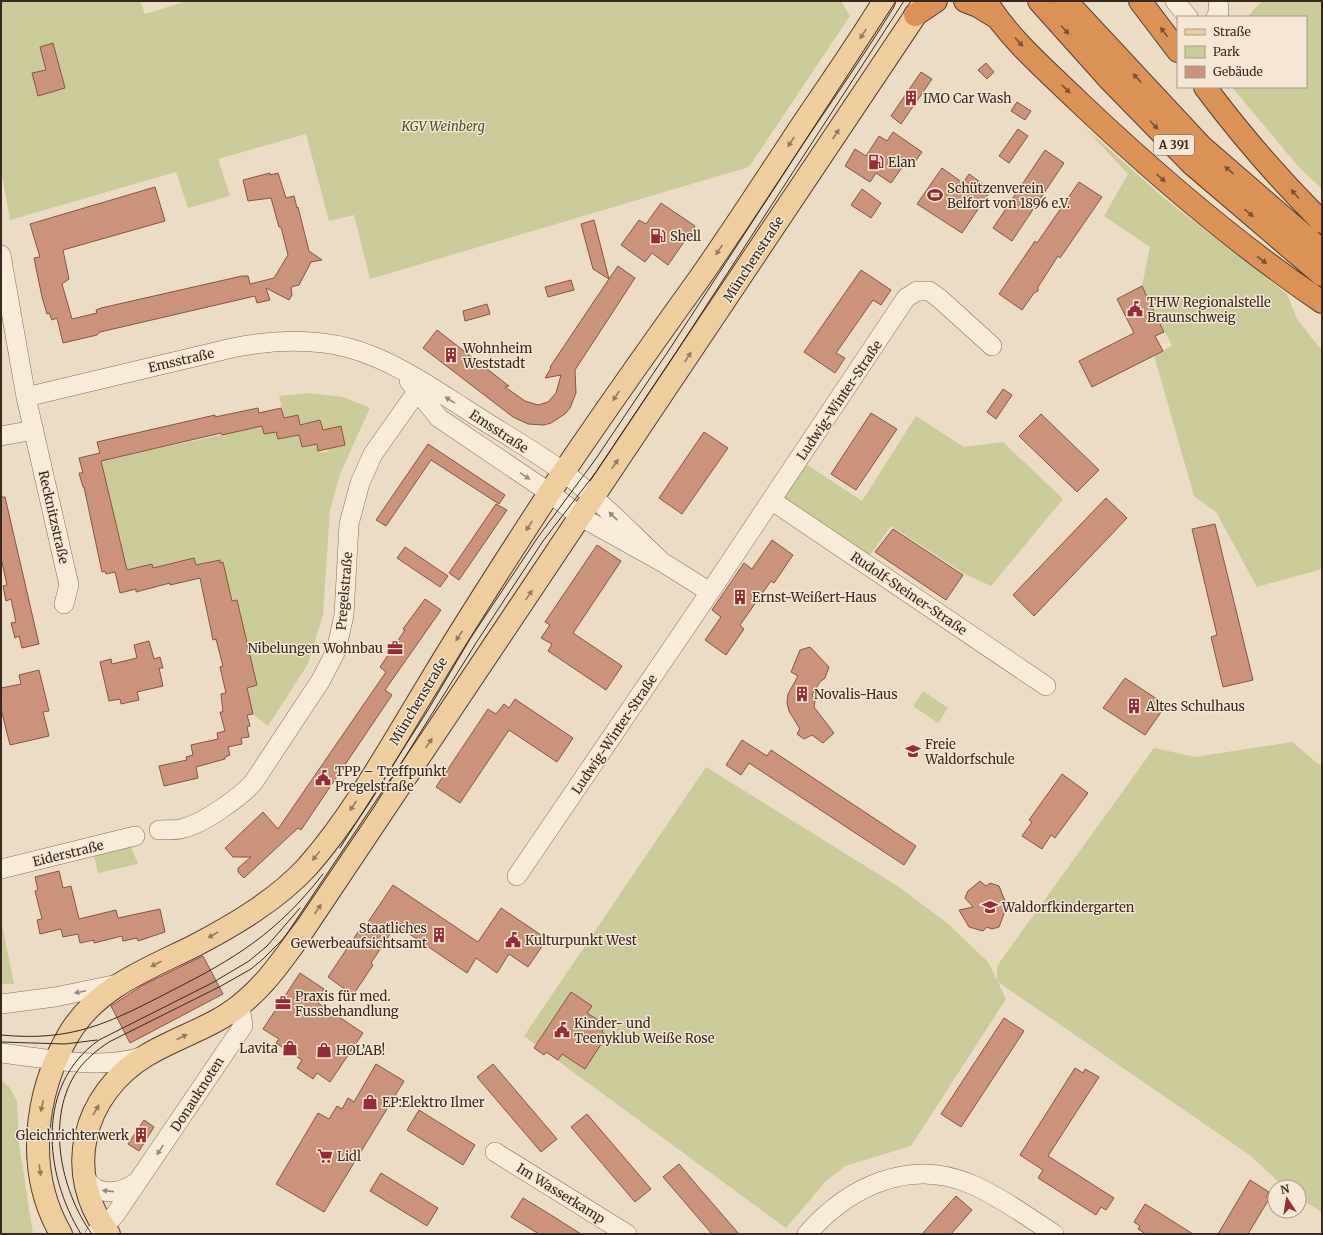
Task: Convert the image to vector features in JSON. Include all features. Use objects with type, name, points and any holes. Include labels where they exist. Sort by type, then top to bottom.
[{"type":"highway","points":[[920,8],[936,1]]},
{"type":"highway","points":[[965,1],[991,9],[1038,63],[1166,182],[1214,223],[1322,302]]},
{"type":"highway","name":"A 391","points":[[1039,1],[1108,78],[1192,164],[1322,275]]},
{"type":"highway","name":"A 391","points":[[1066,1],[1201,146],[1322,251]]},
{"type":"highway","points":[[1140,1],[1177,50]]},
{"type":"highway","points":[[1206,88],[1227,116],[1302,202],[1322,222]]},
{"type":"main road","name":"Münchenstraße","points":[[118,984],[191,947],[247,915],[292,882],[340,826],[447,653],[550,493],[638,364],[702,274],[884,1]]},
{"type":"main road","name":"Münchenstraße","points":[[262,986],[294,944],[920,8]]},
{"type":"main road","points":[[61,1234],[46,1200],[38,1156],[39,1121],[48,1081],[57,1059],[77,1023],[92,1005],[118,984]]},
{"type":"main road","name":"Donauknoten","points":[[102,1232],[89,1199],[83,1171],[84,1143],[93,1114],[114,1084],[132,1066],[148,1055],[240,1006],[262,986]]},
{"type":"street","points":[[1175,1],[1187,16]]},
{"type":"street","points":[[1217,16],[1219,12],[1218,1]]},
{"type":"street","points":[[1,255],[26,397],[34,430],[1,436]]},
{"type":"street","name":"Ludwig-Winter-Straße","points":[[516,876],[710,592],[911,293],[923,290],[929,291],[939,298],[992,346]]},
{"type":"street","name":"Emsstraße","points":[[26,397],[232,348],[276,341],[310,342],[342,346],[364,353],[401,371],[420,387],[564,473],[594,497]]},
{"type":"street","name":"Emsstraße","points":[[420,387],[440,418],[550,493]]},
{"type":"street","name":"Pregelstraße","points":[[159,830],[184,828],[222,808],[245,792],[253,783],[321,680],[336,651],[340,637],[344,615],[349,524],[360,484],[373,454],[420,387]]},
{"type":"street","name":"Recknitzstraße","points":[[34,430],[69,585],[64,604]]},
{"type":"street","points":[[550,493],[581,517],[662,562],[710,592]]},
{"type":"street","points":[[594,497],[662,562]]},
{"type":"street","name":"Rudolf-Steiner-Straße","points":[[771,500],[1046,686]]},
{"type":"street","name":"Eiderstraße","points":[[1,869],[135,836]]},
{"type":"street","points":[[10,1003],[55,997],[118,984]]},
{"type":"street","name":"Donauknoten","points":[[102,1232],[140,1180],[243,1026],[240,1006]]},
{"type":"street","name":"Donauknoten","points":[[1,1053],[57,1059],[113,1062],[148,1055]]},
{"type":"street","points":[[25,1056],[41,1070],[48,1081]]},
{"type":"street","name":"Im Wasserkamp","points":[[495,1152],[627,1234]]},
{"type":"street","name":"Donauknoten","points":[[83,1171],[85,1178],[91,1186],[106,1192],[124,1190],[140,1180]]},
{"type":"street","points":[[807,1234],[831,1209],[859,1190],[890,1178],[924,1175],[944,1176],[972,1184],[1004,1202],[1054,1234]]},
{"type":"green space","name":"KGV Weinberg","points":[[1,1],[140,1],[145,14],[187,1],[841,1],[850,16],[749,167],[370,279],[354,215],[329,221],[306,134],[218,159],[230,196],[188,208],[176,172],[10,220],[1,169]]},
{"type":"green space","points":[[1262,1],[1322,1],[1322,189],[1298,166],[1233,88],[1307,88],[1307,16],[1248,16]]},
{"type":"green space","points":[[1084,127],[1165,199],[1287,294],[1297,319],[1322,351],[1322,569],[1257,587],[1216,512],[1194,496],[1154,355],[1172,346],[1142,286],[1150,247],[1104,216],[1128,174]]},
{"type":"green space","points":[[308,393],[343,397],[370,408],[340,474],[330,510],[323,615],[308,664],[268,726],[253,714],[247,688],[257,685],[237,600],[228,602],[220,560],[196,567],[194,558],[153,568],[152,564],[127,570],[101,461],[262,426],[264,434],[276,432],[278,439],[299,435],[302,447],[317,444],[319,453],[328,452],[320,420],[300,425],[298,415],[284,418],[279,396]]},
{"type":"green space","points":[[916,416],[964,447],[1003,442],[1063,499],[991,586],[965,574],[891,526],[870,555],[783,497],[806,464],[862,501]]},
{"type":"green space","points":[[923,691],[948,708],[938,723],[913,706]]},
{"type":"green space","points":[[1292,742],[1322,767],[1322,1212],[1307,1203],[1307,1179],[1275,1179],[1251,1156],[998,982],[1006,999],[911,1146],[845,1166],[826,1181],[786,1228],[524,1036],[706,767],[899,887],[947,923],[988,962],[997,980],[997,966],[1154,748],[1195,757]]},
{"type":"green space","points":[[131,846],[138,864],[98,873],[94,855]]},
{"type":"green space","points":[[1,920],[14,984],[1,984]]},
{"type":"green space","points":[[1,1079],[10,1088],[17,1101],[19,1143],[33,1234],[1,1234]]},
{"type":"building","points":[[53,43],[65,88],[38,96],[32,73],[46,70],[40,47]]},
{"type":"building","points":[[986,63],[994,72],[987,79],[978,70]]},
{"type":"building","name":"IMO Car Wash","points":[[921,72],[932,79],[901,124],[891,116]]},
{"type":"building","points":[[1017,102],[1031,111],[1025,120],[1011,111]]},
{"type":"building","points":[[1018,129],[1028,136],[1009,163],[999,156]]},
{"type":"building","name":"Elan","points":[[893,132],[922,152],[914,163],[908,159],[891,183],[876,173],[870,182],[845,166],[855,149],[866,156],[879,136],[887,141]]},
{"type":"building","points":[[1045,150],[1064,163],[1012,241],[993,228]]},
{"type":"building","points":[[942,168],[963,183],[969,174],[991,190],[962,233],[917,204]]},
{"type":"building","points":[[270,173],[270,175],[278,173],[286,198],[294,196],[309,251],[322,260],[311,262],[299,285],[291,287],[292,295],[289,300],[266,288],[270,300],[257,303],[255,296],[100,332],[97,335],[63,343],[57,318],[52,320],[49,313],[47,314],[42,297],[34,258],[40,257],[30,224],[155,187],[165,221],[63,250],[69,279],[62,284],[72,319],[97,313],[96,310],[101,308],[242,276],[248,276],[250,284],[274,278],[288,255],[281,227],[279,227],[271,198],[248,201],[243,180]]},
{"type":"building","points":[[1079,182],[1102,197],[1060,258],[1058,256],[1038,287],[1038,291],[1034,293],[1022,310],[999,294],[1035,241],[1037,243]]},
{"type":"building","points":[[862,189],[881,203],[871,218],[851,205]]},
{"type":"building","name":"Shell","points":[[661,203],[695,226],[668,265],[652,253],[645,262],[621,245],[639,220],[646,224]]},
{"type":"building","points":[[594,220],[609,279],[593,269],[581,224]]},
{"type":"building","name":"Wohnheim Weststadt","points":[[618,266],[635,278],[575,370],[576,393],[570,408],[565,414],[551,423],[544,425],[528,424],[513,417],[423,348],[437,330],[509,386],[505,387],[525,401],[538,405],[548,402],[556,393],[561,375],[545,378],[551,368],[550,367]]},
{"type":"building","points":[[861,270],[891,290],[881,305],[873,300],[836,353],[845,358],[835,373],[804,352]]},
{"type":"building","points":[[571,280],[574,290],[548,297],[545,287]]},
{"type":"building","points":[[1142,286],[1164,332],[1155,336],[1163,351],[1092,387],[1079,361],[1134,333],[1117,299]]},
{"type":"building","points":[[487,304],[490,314],[465,321],[463,311]]},
{"type":"building","points":[[1003,389],[1012,395],[996,419],[987,412]]},
{"type":"building","points":[[258,408],[259,413],[281,408],[284,418],[298,415],[300,425],[320,420],[323,430],[341,426],[345,445],[318,451],[317,444],[302,447],[299,435],[278,439],[276,432],[264,434],[262,426],[222,435],[221,433],[101,461],[127,570],[152,564],[153,568],[194,558],[196,565],[220,560],[220,563],[223,562],[232,601],[237,600],[257,685],[247,688],[253,714],[247,715],[250,726],[247,727],[249,737],[241,738],[242,744],[228,747],[230,755],[225,757],[225,759],[196,767],[198,778],[164,786],[159,766],[187,760],[186,757],[193,755],[191,745],[218,739],[217,733],[225,731],[220,712],[223,712],[221,694],[226,693],[220,667],[223,666],[216,639],[213,640],[200,578],[170,585],[170,583],[136,592],[136,589],[120,593],[115,572],[106,574],[105,571],[102,572],[84,487],[79,473],[83,473],[79,458],[100,453],[97,442],[215,415],[215,417]]},
{"type":"building","points":[[871,413],[897,429],[856,490],[831,474]]},
{"type":"building","points":[[1041,414],[1099,470],[1077,492],[1019,436]]},
{"type":"building","points":[[704,432],[728,448],[682,514],[659,498]]},
{"type":"building","points":[[428,444],[505,495],[499,504],[431,460],[386,526],[376,520]]},
{"type":"building","points":[[1,497],[5,497],[39,644],[22,648],[19,636],[15,638],[11,623],[16,622],[11,599],[6,601],[3,586],[7,585],[1,558]]},
{"type":"building","points":[[1106,498],[1127,518],[1034,616],[1013,595]]},
{"type":"building","points":[[496,504],[507,510],[459,580],[449,573]]},
{"type":"building","points":[[1215,524],[1253,680],[1223,687],[1211,637],[1217,635],[1192,529]]},
{"type":"building","points":[[893,529],[963,575],[946,600],[875,552]]},
{"type":"building","name":"Ernst-Weißert-Haus","points":[[772,540],[793,555],[774,583],[771,581],[740,625],[744,629],[726,655],[705,640],[721,617],[712,610],[744,563],[752,569]]},
{"type":"building","points":[[597,545],[621,561],[573,633],[622,666],[606,690],[548,651],[552,644],[541,638],[550,625],[545,622]]},
{"type":"building","points":[[405,547],[448,576],[440,587],[397,558]]},
{"type":"building","points":[[425,599],[441,610],[385,690],[392,695],[301,830],[298,828],[244,878],[238,872],[238,868],[251,857],[233,857],[225,848],[263,812],[278,829],[386,672],[380,667],[405,630],[403,629]]},
{"type":"building","points":[[149,641],[154,659],[160,657],[163,668],[159,668],[163,686],[137,692],[139,700],[121,704],[120,699],[109,701],[100,662],[111,659],[112,664],[137,658],[134,645]]},
{"type":"building","name":"Novalis-Haus","points":[[810,647],[829,667],[825,678],[820,682],[812,695],[815,701],[814,707],[834,733],[823,743],[812,735],[804,739],[797,734],[800,729],[789,711],[787,703],[788,694],[798,676],[791,672],[800,650]]},
{"type":"building","points":[[39,670],[49,711],[43,712],[49,736],[10,745],[1,709],[1,688],[21,684],[19,675]]},
{"type":"building","name":"Altes Schulhaus","points":[[1125,678],[1166,705],[1145,735],[1103,708]]},
{"type":"building","points":[[515,699],[573,738],[557,762],[509,730],[460,803],[436,787],[488,709],[496,714],[504,704],[509,708]]},
{"type":"building","points":[[742,740],[767,756],[771,750],[916,846],[904,865],[749,763],[741,775],[726,765]]},
{"type":"building","points":[[1062,774],[1088,793],[1055,838],[1051,835],[1042,849],[1022,836],[1032,822],[1029,820]]},
{"type":"building","points":[[59,871],[63,888],[71,886],[79,919],[116,910],[118,918],[160,909],[165,932],[138,941],[137,938],[123,941],[122,936],[94,943],[94,940],[80,943],[78,934],[63,937],[61,929],[40,934],[37,920],[42,919],[35,891],[38,890],[35,877]]},
{"type":"building","name":"Waldorfkindergarten","points":[[980,881],[986,886],[990,883],[999,886],[1007,906],[999,927],[992,929],[987,927],[983,931],[969,927],[959,910],[973,907],[965,898],[968,891]]},
{"type":"building","name":"Staatliches Gewerbeaufsichtsamt","points":[[393,885],[478,942],[501,908],[547,939],[528,967],[509,954],[497,973],[476,958],[467,973],[396,925],[371,963],[373,965],[353,995],[328,977],[362,926],[364,928]]},
{"type":"building","points":[[203,956],[223,994],[130,1043],[111,1006],[143,985]]},
{"type":"building","points":[[300,973],[324,989],[317,999],[320,1001],[318,1003],[363,1033],[330,1082],[317,1073],[313,1079],[297,1068],[302,1060],[276,1043],[279,1039],[263,1029]]},
{"type":"building","name":"Kinder- und Teenyklub Weiße Rose","points":[[571,992],[592,1006],[587,1013],[606,1025],[602,1032],[607,1035],[585,1069],[562,1054],[558,1060],[546,1052],[544,1055],[534,1048]]},
{"type":"building","points":[[1004,1018],[1024,1031],[961,1127],[941,1114]]},
{"type":"building","name":"Lidl","points":[[376,1064],[404,1081],[324,1212],[276,1184],[318,1113],[329,1119],[337,1106],[342,1109],[348,1098],[354,1102]]},
{"type":"building","points":[[493,1064],[557,1139],[541,1152],[477,1077]]},
{"type":"building","points":[[1075,1068],[1083,1073],[1085,1069],[1099,1077],[1048,1156],[1114,1198],[1106,1210],[1101,1207],[1096,1215],[1038,1178],[1043,1170],[1020,1155]]},
{"type":"building","points":[[419,1110],[475,1145],[463,1165],[407,1130]]},
{"type":"building","points":[[587,1114],[651,1189],[635,1202],[571,1127]]},
{"type":"building","name":"Gleichrichterwerk","points":[[144,1120],[154,1127],[139,1151],[128,1144]]},
{"type":"building","points":[[679,1164],[739,1234],[712,1234],[663,1177]]},
{"type":"building","points":[[381,1173],[438,1208],[427,1226],[370,1191]]},
{"type":"building","points":[[1250,1180],[1267,1191],[1267,1202],[1248,1234],[1218,1234]]},
{"type":"building","points":[[956,1196],[972,1210],[951,1234],[922,1234]]},
{"type":"building","points":[[523,1198],[581,1234],[539,1234],[511,1217]]},
{"type":"building","points":[[1145,1204],[1193,1234],[1146,1234],[1138,1229],[1140,1226],[1134,1222]]},
{"type":"tram line","points":[[340,848],[428,710],[470,639],[538,537],[595,460],[669,350],[896,1]]},
{"type":"tram line","points":[[92,1234],[72,1197],[65,1175],[59,1131],[62,1109],[68,1088],[78,1070],[92,1055],[109,1042],[221,986],[251,969],[282,940],[297,921],[374,807],[476,643],[543,541],[596,472],[675,354],[904,1]]},
{"type":"tram line","points":[[1,1035],[49,1036],[70,1033],[109,1021],[149,1002],[216,967],[254,942],[289,913],[323,874]]},
{"type":"tram line","points":[[81,1234],[59,1185],[54,1158],[52,1131],[55,1105],[64,1081],[78,1059],[99,1040],[212,983],[249,961],[267,946],[300,908]]},
{"type":"tram line","points":[[1,1042],[65,1044],[97,1040]]},
{"type":"place","name":"IMO Car Wash","points":[[911,98]]},
{"type":"place","name":"Elan","points":[[876,162]]},
{"type":"place","name":"Schützenverein Belfort von 1896 e.V.","points":[[935,195]]},
{"type":"place","name":"Shell","points":[[658,236]]},
{"type":"place","name":"THW Regionalstelle Braunschweig","points":[[1135,309]]},
{"type":"place","name":"Wohnheim Weststadt","points":[[451,355]]},
{"type":"place","name":"Ernst-Weißert-Haus","points":[[740,597]]},
{"type":"place","name":"Nibelungen Wohnbau","points":[[395,648]]},
{"type":"place","name":"Novalis-Haus","points":[[802,694]]},
{"type":"place","name":"Altes Schulhaus","points":[[1134,706]]},
{"type":"place","name":"Freie Waldorfschule","points":[[913,751]]},
{"type":"place","name":"TPP – Treffpunkt Pregelstraße","points":[[323,778]]},
{"type":"place","name":"Waldorfkindergarten","points":[[990,907]]},
{"type":"place","name":"Staatliches Gewerbeaufsichtsamt","points":[[439,935]]},
{"type":"place","name":"Kulturpunkt West","points":[[513,940]]},
{"type":"place","name":"Praxis für med. Fussbehandlung","points":[[283,1003]]},
{"type":"place","name":"Kinder- und Teenyklub Weiße Rose","points":[[562,1030]]},
{"type":"place","name":"Lavita","points":[[290,1048]]},
{"type":"place","name":"HOL’AB!","points":[[324,1050]]},
{"type":"place","name":"EP:Elektro Ilmer","points":[[370,1102]]},
{"type":"place","name":"Gleichrichterwerk","points":[[141,1135]]},
{"type":"place","name":"Lidl","points":[[325,1156]]}]
